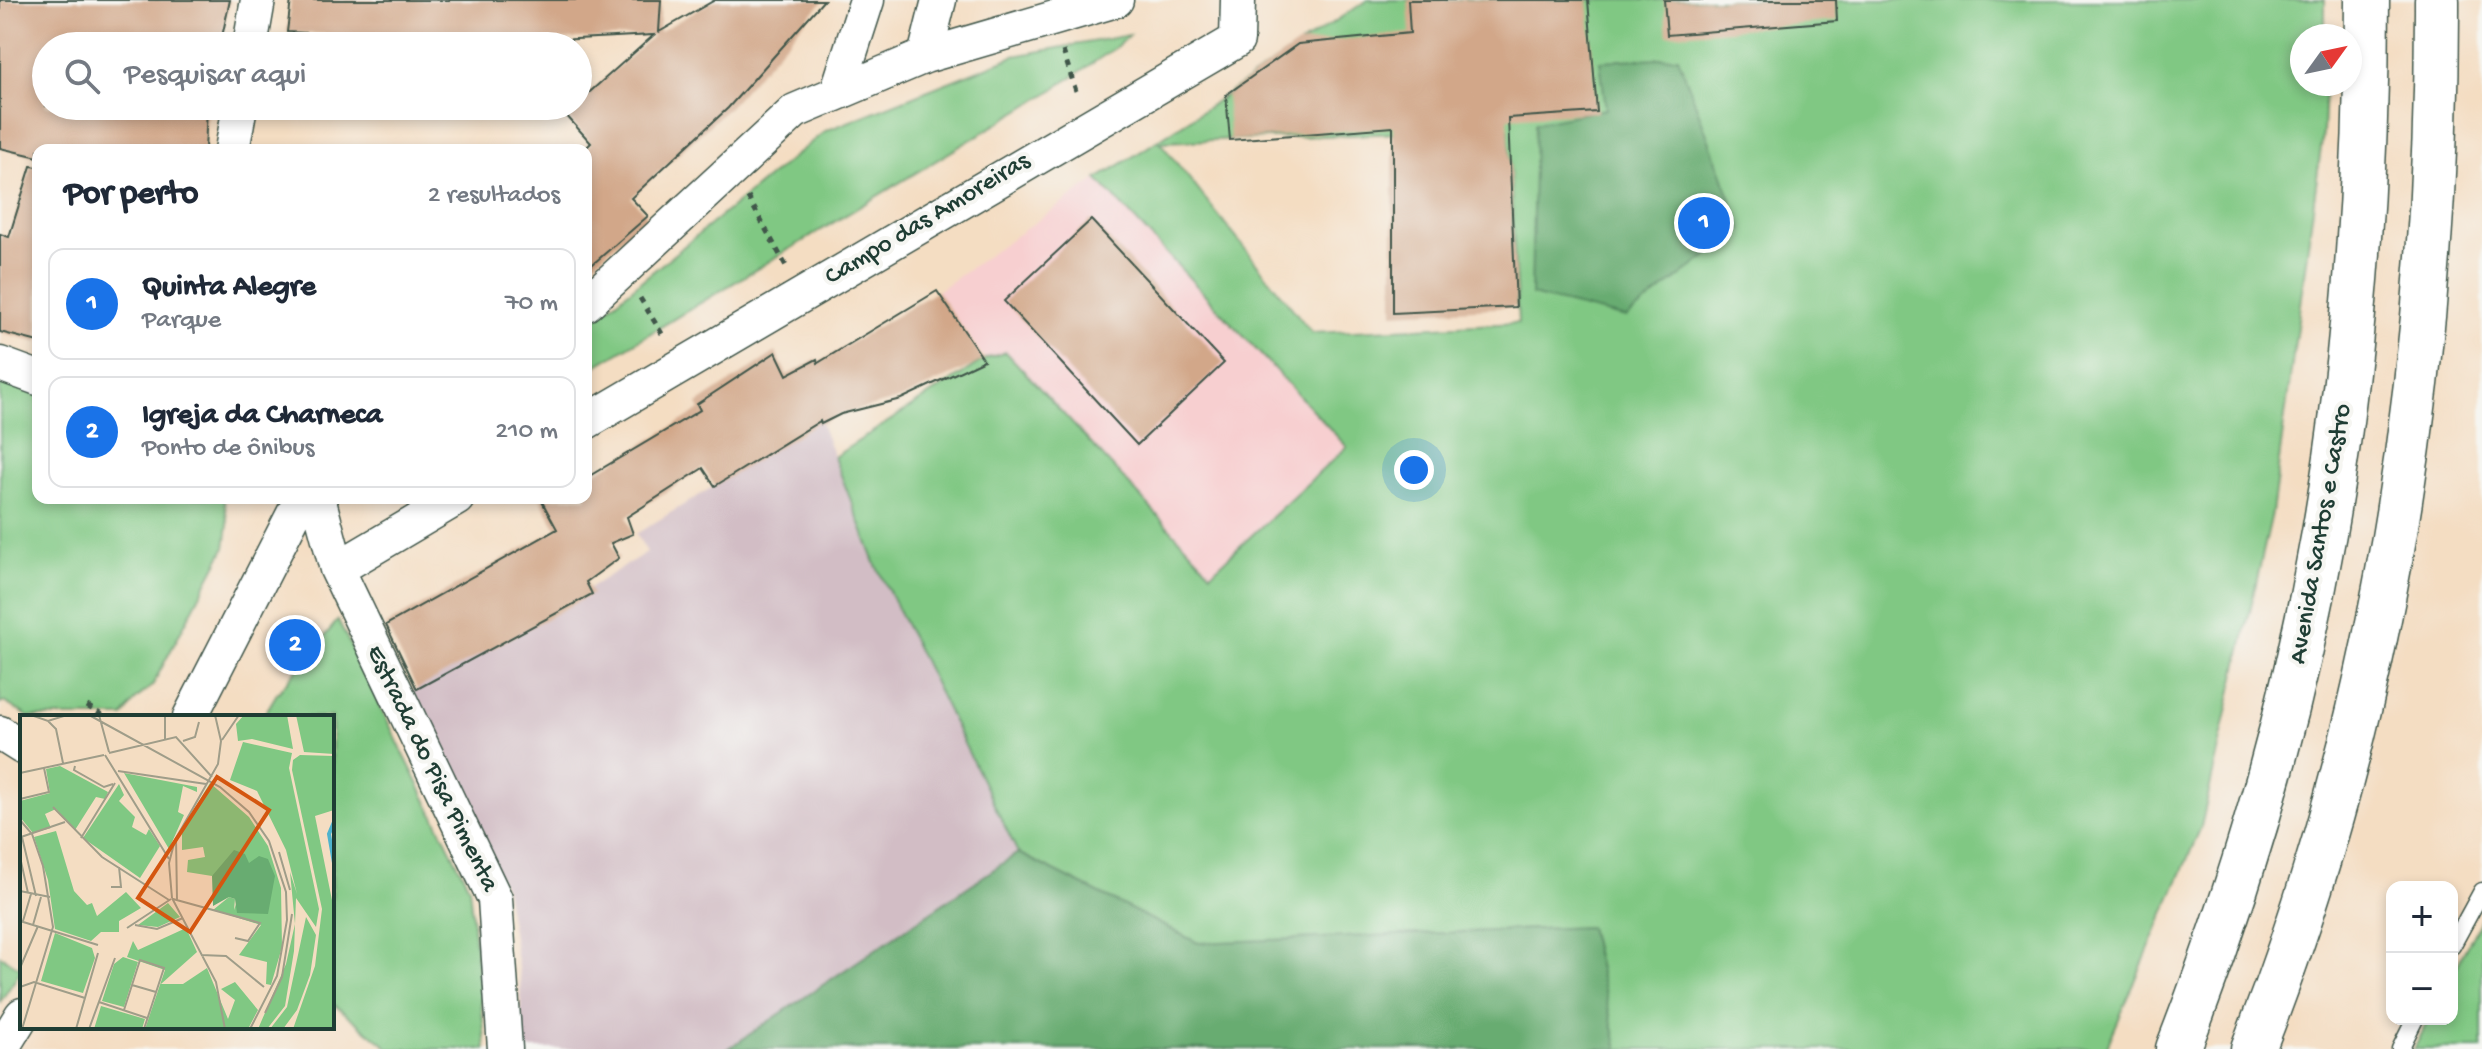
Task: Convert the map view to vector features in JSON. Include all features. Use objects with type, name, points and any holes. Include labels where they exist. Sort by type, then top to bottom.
[{"type":"main road","name":"Avenida Santos e Castro","points":[[2178,1049],[2237,888],[2276,755],[2315,596],[2339,453],[2357,297],[2366,134],[2367,0]]},
{"type":"main road","points":[[2253,1049],[2303,910],[2354,734],[2383,610],[2412,432],[2427,288],[2435,137],[2437,0]]},
{"type":"street","points":[[252,32],[258,0]]},
{"type":"street","points":[[838,90],[867,0]]},
{"type":"street","points":[[925,56],[939,0]]},
{"type":"street","points":[[592,298],[795,111],[838,90],[925,56],[1051,16],[1116,0]]},
{"type":"street","name":"Campo das Amoreiras","points":[[592,418],[1237,40],[1238,0]]},
{"type":"street","points":[[233,144],[237,120]]},
{"type":"street","points":[[0,364],[32,376]]},
{"type":"street","points":[[191,715],[299,504]]},
{"type":"street","name":"Estrada do Pisa Pimenta","points":[[320,504],[337,569],[495,899],[505,1049]]},
{"type":"street","points":[[337,569],[447,504]]},
{"type":"street","points":[[0,733],[20,746]]},
{"type":"street","points":[[1,1049],[20,1018]]},
{"type":"lane","points":[[2458,935],[2482,891]]},
{"type":"lane","points":[[2400,1049],[2412,1025]]},
{"type":"path","points":[[1051,16],[1087,126]]},
{"type":"path","points":[[731,171],[802,295]]},
{"type":"path","points":[[620,272],[682,366]]},
{"type":"path","points":[[87,706],[102,715]]},
{"type":"shaded area","points":[[1097,179],[1347,447],[1211,574],[1006,353],[985,359],[937,291]]},
{"type":"shaded area","points":[[820,421],[876,565],[1018,853],[728,1049],[522,1049],[520,979],[505,889],[411,692],[592,594],[589,588],[647,552],[636,534]]},
{"type":"green space","points":[[1368,0],[2325,0],[2325,24],[2290,24],[2290,96],[2325,96],[2323,133],[2272,513],[2201,827],[2106,1049],[1618,1049],[1589,927],[1198,943],[1018,853],[876,565],[834,457],[985,359],[1006,352],[1211,573],[1347,447],[1097,179]],"holes":[[[1508,129],[1518,323],[1312,333],[1160,142]]]},
{"type":"green space","points":[[1129,35],[1115,48],[1048,93],[592,368],[592,321],[825,131],[1014,56]]},
{"type":"green space","points":[[1678,57],[1742,229],[1626,318],[1531,295],[1535,123],[1606,109],[1600,61]]},
{"type":"green space","points":[[0,382],[32,393],[32,504],[224,504],[228,524],[225,548],[152,686],[136,699],[124,715],[26,715],[4,702],[0,704]]},
{"type":"green space","points":[[338,620],[469,887],[486,1049],[390,1049],[334,1005],[334,715],[264,715],[276,695]]},
{"type":"green space","points":[[1018,853],[1198,943],[1589,927],[1618,1049],[728,1049]]},
{"type":"green space","points":[[2482,917],[2482,1049],[2414,1049],[2426,1025],[2458,1025],[2458,963]]},
{"type":"green space","points":[[0,955],[20,968],[20,972],[0,1002]]},
{"type":"building","points":[[0,0],[230,0],[223,32],[32,32],[32,120],[206,120],[205,144],[32,144],[32,156],[0,148]]},
{"type":"building","points":[[291,0],[661,0],[659,32],[715,0],[824,0],[728,108],[631,198],[648,216],[592,265],[592,144],[570,120],[592,120],[592,90],[654,35],[592,38],[592,32],[287,32]]},
{"type":"building","points":[[1408,0],[1588,0],[1597,112],[1508,118],[1516,307],[1393,313],[1393,127],[1230,140],[1226,95],[1298,44],[1410,33]]},
{"type":"building","points":[[1664,0],[1836,0],[1837,21],[1667,35]]},
{"type":"building","points":[[32,166],[32,340],[0,332],[0,234],[9,237]]},
{"type":"building","points":[[1091,220],[1224,363],[1137,445],[1004,301]]},
{"type":"building","points":[[937,291],[984,360],[901,399],[841,414],[821,424],[820,421],[715,486],[703,468],[627,517],[633,534],[611,543],[619,558],[586,582],[592,594],[417,689],[386,625],[557,529],[543,504],[592,504],[592,474],[700,410],[697,404],[776,352],[787,375],[817,359],[818,363]]},
{"type":"place","name":"Quinta Alegre","points":[[1704,223]]},
{"type":"place","name":"Igreja da Charneca","points":[[295,645]]}]
